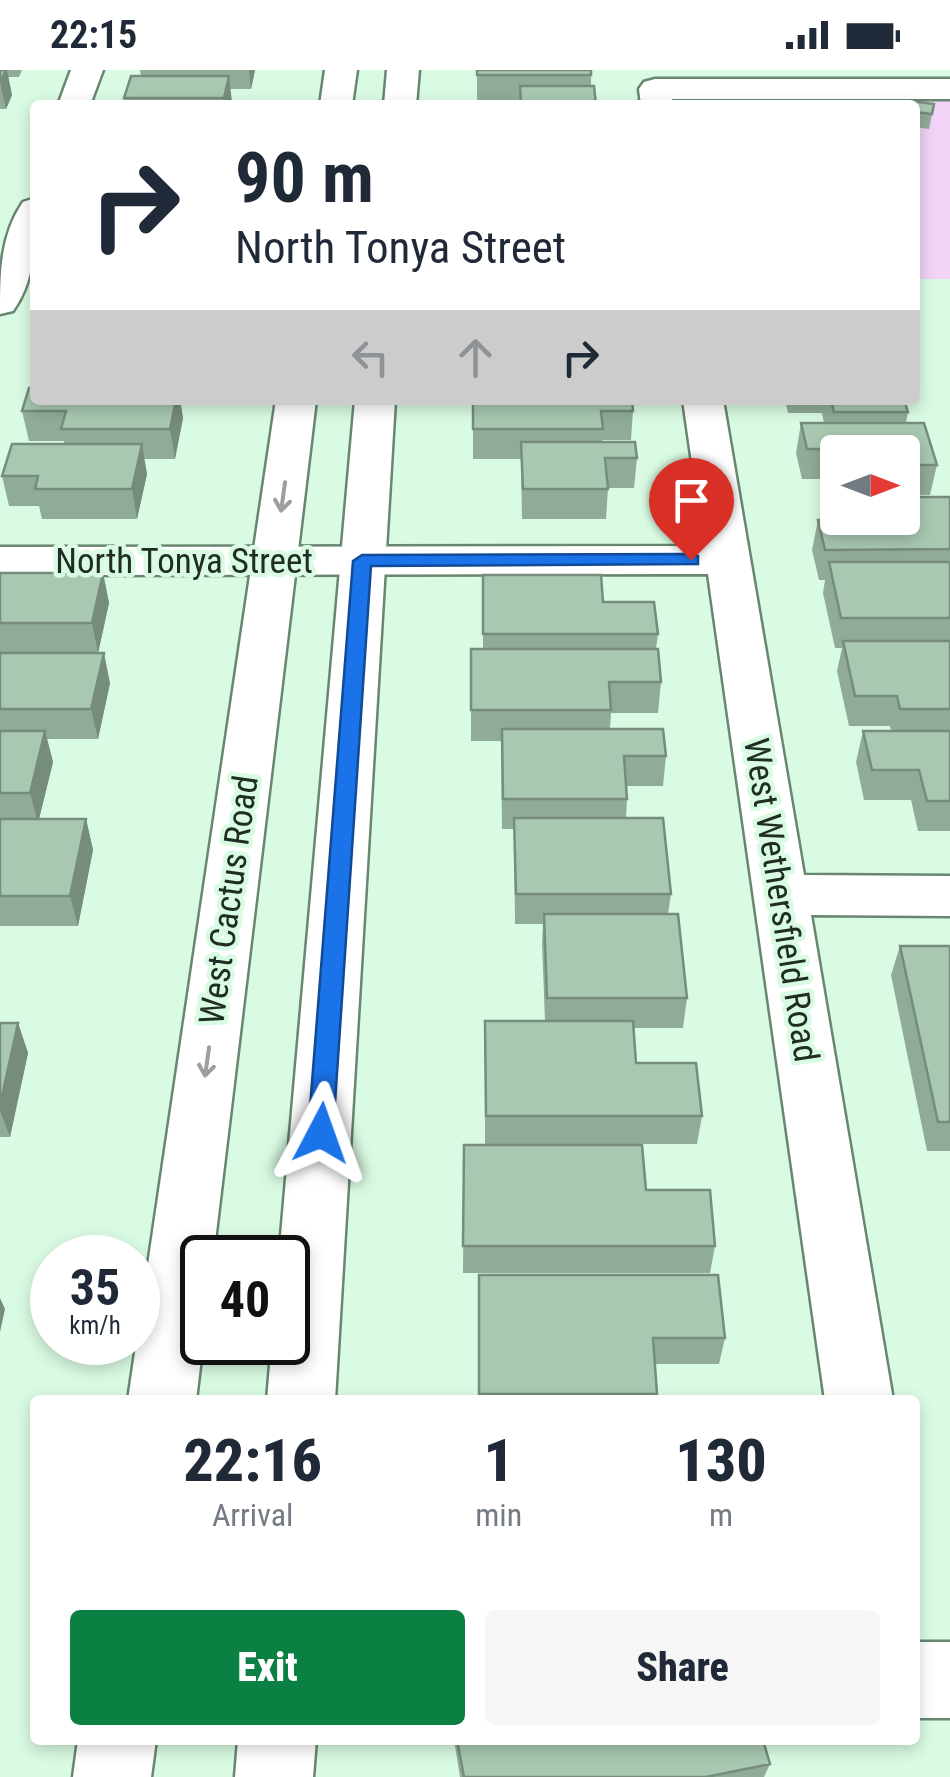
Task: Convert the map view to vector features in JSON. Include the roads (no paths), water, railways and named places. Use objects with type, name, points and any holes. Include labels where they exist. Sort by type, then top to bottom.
[{"type":"street","points":[[76,100],[87,70]]},
{"type":"street","points":[[337,100],[341,70]]},
{"type":"street","points":[[400,100],[403,70]]},
{"type":"street","points":[[656,97],[950,89]]},
{"type":"street","points":[[0,303],[30,222]]},
{"type":"street","name":"West Cactus Road","points":[[163,1395],[295,405]]},
{"type":"street","points":[[302,1395],[376,405]]},
{"type":"street","name":"West Wethersfield Road","points":[[705,405],[858,1395]]},
{"type":"street","name":"North Tonya Street","points":[[0,561],[728,560]]},
{"type":"street","points":[[780,895],[950,896]]},
{"type":"street","points":[[920,1680],[950,1680]]},
{"type":"street","points":[[112,1777],[116,1745]]},
{"type":"street","points":[[274,1777],[277,1745]]}]
